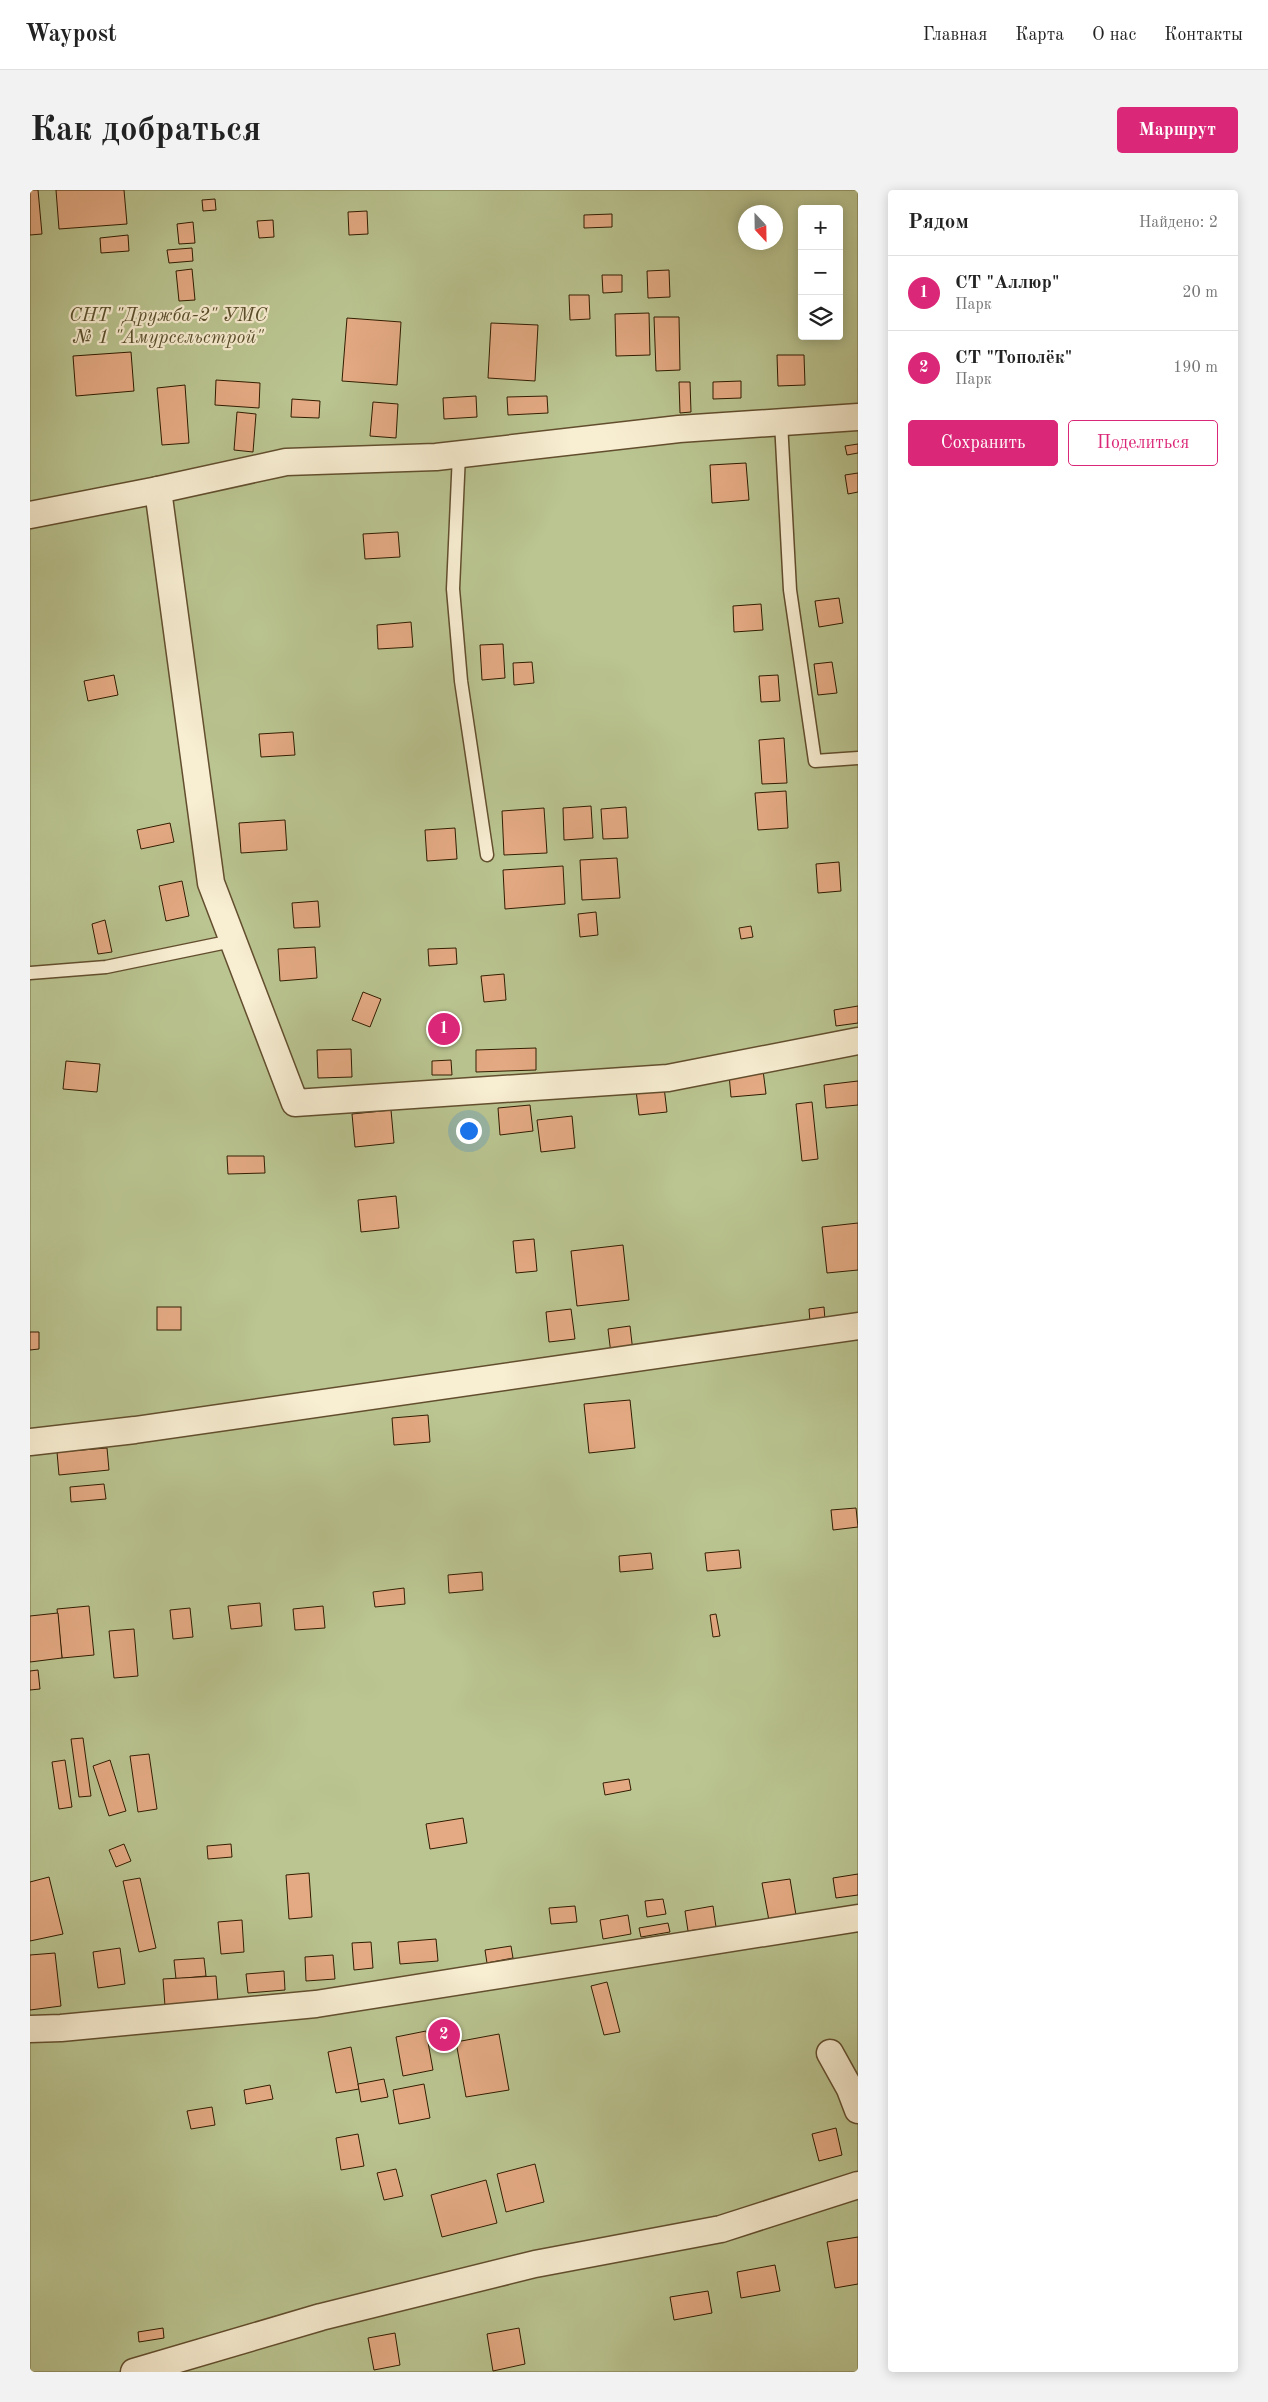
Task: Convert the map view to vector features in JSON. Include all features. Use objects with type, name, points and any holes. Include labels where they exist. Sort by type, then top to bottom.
[{"type":"street","points":[[30,515],[286,462],[459,454],[679,429],[858,417]]},
{"type":"street","points":[[158,490],[211,883],[294,1103],[668,1078],[858,1041]]},
{"type":"street","points":[[30,1442],[136,1430],[858,1326]]},
{"type":"street","points":[[30,2029],[61,2028],[316,2004],[858,1918]]},
{"type":"street","points":[[830,2053],[850,2089],[858,2110]]},
{"type":"street","points":[[134,2372],[321,2316],[534,2264],[721,2229],[858,2185]]},
{"type":"lane","points":[[781,422],[790,590],[815,761],[858,758]]},
{"type":"lane","points":[[459,454],[453,589],[461,681],[487,856]]},
{"type":"lane","points":[[30,973],[106,967],[232,940]]},
{"type":"green space","name":"СНТ \"Дружба-2\" УМС № 1 \"Амурсельстрой\"","points":[[30,190],[858,190],[858,2372],[30,2372]]},
{"type":"building","points":[[30,190],[38,190],[42,234],[30,235]]},
{"type":"building","points":[[56,190],[124,190],[127,224],[59,229]]},
{"type":"building","points":[[215,199],[216,210],[203,211],[202,200]]},
{"type":"building","points":[[367,211],[368,234],[349,235],[348,212]]},
{"type":"building","points":[[612,214],[612,227],[584,228],[584,215]]},
{"type":"building","points":[[273,220],[274,237],[259,238],[257,221]]},
{"type":"building","points":[[193,222],[195,243],[179,244],[177,224]]},
{"type":"building","points":[[128,235],[129,251],[101,253],[100,238]]},
{"type":"building","points":[[192,248],[193,261],[169,263],[167,250]]},
{"type":"building","points":[[192,269],[195,300],[179,301],[176,271]]},
{"type":"building","points":[[669,270],[670,297],[648,298],[647,271]]},
{"type":"building","points":[[602,275],[622,275],[622,292],[603,293]]},
{"type":"building","points":[[569,295],[589,295],[590,319],[570,320]]},
{"type":"building","points":[[649,313],[650,355],[616,356],[615,314]]},
{"type":"building","points":[[654,317],[679,317],[680,370],[656,371]]},
{"type":"building","points":[[347,318],[401,322],[397,385],[342,381]]},
{"type":"building","points":[[491,323],[538,325],[535,381],[488,378]]},
{"type":"building","points":[[131,352],[134,391],[76,396],[73,356]]},
{"type":"building","points":[[777,355],[804,355],[805,385],[778,386]]},
{"type":"building","points":[[216,380],[260,383],[259,408],[215,405]]},
{"type":"building","points":[[741,381],[741,398],[713,399],[713,382]]},
{"type":"building","points":[[679,382],[690,382],[691,412],[680,413]]},
{"type":"building","points":[[185,385],[189,443],[162,445],[157,388]]},
{"type":"building","points":[[476,396],[477,417],[444,419],[443,398]]},
{"type":"building","points":[[547,396],[548,413],[508,415],[507,397]]},
{"type":"building","points":[[292,399],[320,401],[319,418],[291,417]]},
{"type":"building","points":[[373,402],[398,404],[396,438],[370,436]]},
{"type":"building","points":[[237,412],[256,414],[253,452],[234,450]]},
{"type":"building","points":[[858,444],[858,453],[847,455],[845,446]]},
{"type":"building","points":[[746,463],[749,500],[712,503],[710,465]]},
{"type":"building","points":[[858,473],[858,492],[848,494],[845,475]]},
{"type":"building","points":[[398,532],[400,557],[365,559],[363,534]]},
{"type":"building","points":[[839,598],[843,623],[819,627],[815,601]]},
{"type":"building","points":[[761,604],[763,630],[734,632],[733,606]]},
{"type":"building","points":[[411,622],[413,647],[378,649],[377,625]]},
{"type":"building","points":[[503,644],[505,678],[482,680],[480,645]]},
{"type":"building","points":[[532,662],[534,683],[514,685],[513,663]]},
{"type":"building","points":[[832,662],[837,693],[818,695],[814,664]]},
{"type":"building","points":[[114,675],[118,695],[88,701],[84,681]]},
{"type":"building","points":[[778,675],[780,701],[761,702],[759,676]]},
{"type":"building","points":[[293,732],[295,755],[261,757],[259,734]]},
{"type":"building","points":[[784,738],[787,783],[762,784],[759,740]]},
{"type":"building","points":[[786,791],[788,828],[758,830],[755,793]]},
{"type":"building","points":[[591,806],[593,838],[564,840],[563,808]]},
{"type":"building","points":[[626,807],[628,838],[603,839],[601,809]]},
{"type":"building","points":[[544,808],[547,853],[504,855],[502,811]]},
{"type":"building","points":[[285,820],[287,850],[241,853],[239,823]]},
{"type":"building","points":[[170,823],[174,842],[141,849],[137,830]]},
{"type":"building","points":[[455,828],[457,859],[427,861],[425,830]]},
{"type":"building","points":[[617,858],[620,898],[582,900],[580,860]]},
{"type":"building","points":[[839,862],[841,891],[818,893],[816,864]]},
{"type":"building","points":[[563,866],[565,904],[505,909],[503,870]]},
{"type":"building","points":[[182,881],[189,916],[166,921],[159,886]]},
{"type":"building","points":[[318,901],[320,927],[294,928],[292,903]]},
{"type":"building","points":[[596,912],[598,935],[580,937],[578,914]]},
{"type":"building","points":[[105,920],[112,952],[98,954],[92,924]]},
{"type":"building","points":[[751,926],[753,937],[741,939],[739,928]]},
{"type":"building","points":[[315,947],[317,978],[280,981],[278,949]]},
{"type":"building","points":[[456,948],[457,964],[429,966],[428,949]]},
{"type":"building","points":[[504,974],[506,1000],[484,1002],[481,976]]},
{"type":"building","points":[[363,992],[381,999],[370,1027],[352,1020]]},
{"type":"building","points":[[858,1006],[858,1023],[836,1026],[834,1010]]},
{"type":"building","points":[[536,1048],[536,1070],[476,1072],[476,1050]]},
{"type":"building","points":[[351,1049],[352,1077],[318,1078],[317,1050]]},
{"type":"building","points":[[451,1060],[452,1075],[432,1075],[432,1061]]},
{"type":"building","points":[[66,1061],[100,1064],[97,1092],[63,1089]]},
{"type":"building","points":[[763,1070],[766,1094],[731,1097],[729,1074]]},
{"type":"building","points":[[858,1081],[858,1105],[826,1108],[824,1085]]},
{"type":"building","points":[[664,1087],[667,1112],[639,1115],[636,1090]]},
{"type":"building","points":[[812,1102],[818,1159],[802,1161],[796,1104]]},
{"type":"building","points":[[530,1105],[533,1131],[500,1135],[498,1108]]},
{"type":"building","points":[[391,1110],[394,1143],[355,1147],[352,1114]]},
{"type":"building","points":[[572,1116],[575,1148],[541,1152],[537,1120]]},
{"type":"building","points":[[227,1156],[264,1156],[265,1173],[228,1174]]},
{"type":"building","points":[[396,1196],[399,1228],[361,1232],[358,1200]]},
{"type":"building","points":[[858,1223],[858,1270],[827,1273],[822,1227]]},
{"type":"building","points":[[534,1239],[537,1271],[516,1273],[513,1241]]},
{"type":"building","points":[[623,1245],[629,1300],[577,1306],[571,1251]]},
{"type":"building","points":[[157,1307],[181,1307],[181,1330],[157,1330]]},
{"type":"building","points":[[824,1307],[825,1320],[810,1322],[809,1309]]},
{"type":"building","points":[[571,1309],[575,1339],[549,1342],[546,1312]]},
{"type":"building","points":[[630,1326],[633,1352],[611,1354],[608,1329]]},
{"type":"building","points":[[30,1332],[39,1332],[39,1349],[30,1350]]},
{"type":"building","points":[[630,1400],[635,1448],[589,1453],[584,1404]]},
{"type":"building","points":[[428,1415],[430,1442],[394,1445],[392,1418]]},
{"type":"building","points":[[107,1448],[109,1470],[59,1475],[57,1452]]},
{"type":"building","points":[[104,1484],[106,1499],[71,1502],[70,1487]]},
{"type":"building","points":[[856,1508],[858,1527],[833,1530],[831,1510]]},
{"type":"building","points":[[739,1550],[741,1568],[707,1571],[705,1553]]},
{"type":"building","points":[[651,1553],[653,1569],[620,1572],[619,1556]]},
{"type":"building","points":[[482,1572],[483,1590],[449,1593],[448,1575]]},
{"type":"building","points":[[404,1588],[405,1604],[375,1607],[373,1592]]},
{"type":"building","points":[[260,1603],[262,1626],[231,1629],[228,1606]]},
{"type":"building","points":[[89,1606],[94,1655],[62,1658],[57,1609]]},
{"type":"building","points":[[323,1606],[325,1628],[295,1630],[293,1609]]},
{"type":"building","points":[[190,1608],[193,1637],[173,1639],[170,1610]]},
{"type":"building","points":[[58,1613],[62,1658],[30,1662],[30,1616]]},
{"type":"building","points":[[716,1614],[720,1636],[713,1637],[710,1615]]},
{"type":"building","points":[[134,1629],[138,1676],[114,1678],[109,1631]]},
{"type":"building","points":[[38,1670],[40,1689],[30,1690],[30,1671]]},
{"type":"building","points":[[83,1738],[91,1796],[79,1797],[71,1739]]},
{"type":"building","points":[[149,1754],[157,1809],[138,1812],[130,1756]]},
{"type":"building","points":[[65,1760],[72,1807],[59,1809],[52,1762]]},
{"type":"building","points":[[110,1760],[126,1811],[109,1816],[93,1766]]},
{"type":"building","points":[[629,1779],[631,1790],[605,1795],[603,1783]]},
{"type":"building","points":[[463,1818],[467,1843],[430,1849],[426,1824]]},
{"type":"building","points":[[124,1844],[131,1861],[116,1867],[109,1850]]},
{"type":"building","points":[[231,1844],[232,1857],[208,1859],[207,1846]]},
{"type":"building","points":[[309,1873],[312,1917],[289,1919],[286,1875]]},
{"type":"building","points":[[858,1874],[858,1895],[836,1898],[833,1878]]},
{"type":"building","points":[[49,1877],[63,1934],[30,1941],[30,1882]]},
{"type":"building","points":[[140,1878],[156,1948],[139,1952],[123,1881]]},
{"type":"building","points":[[790,1879],[797,1921],[770,1926],[762,1883]]},
{"type":"building","points":[[663,1899],[666,1914],[647,1917],[645,1901]]},
{"type":"building","points":[[575,1906],[577,1922],[551,1924],[549,1908]]},
{"type":"building","points":[[713,1906],[716,1927],[688,1931],[685,1911]]},
{"type":"building","points":[[628,1915],[631,1934],[603,1939],[600,1920]]},
{"type":"building","points":[[242,1920],[244,1952],[221,1954],[218,1922]]},
{"type":"building","points":[[668,1923],[670,1932],[641,1937],[639,1928]]},
{"type":"building","points":[[436,1939],[438,1961],[400,1964],[398,1942]]},
{"type":"building","points":[[371,1942],[373,1968],[354,1970],[352,1943]]},
{"type":"building","points":[[511,1946],[513,1958],[487,1963],[485,1950]]},
{"type":"building","points":[[120,1948],[125,1984],[98,1988],[93,1952]]},
{"type":"building","points":[[55,1953],[61,2006],[30,2010],[30,1955]]},
{"type":"building","points":[[333,1955],[335,1979],[306,1981],[305,1957]]},
{"type":"building","points":[[204,1958],[206,1976],[176,1979],[174,1960]]},
{"type":"building","points":[[284,1971],[285,1990],[248,1993],[246,1974]]},
{"type":"building","points":[[216,1976],[218,2002],[165,2006],[163,1979]]},
{"type":"building","points":[[607,1982],[620,2032],[604,2035],[591,1986]]},
{"type":"building","points":[[426,2031],[433,2070],[403,2076],[396,2037]]},
{"type":"building","points":[[499,2034],[509,2090],[466,2097],[456,2042]]},
{"type":"building","points":[[351,2047],[359,2089],[336,2093],[328,2052]]},
{"type":"building","points":[[384,2079],[388,2097],[361,2102],[358,2084]]},
{"type":"building","points":[[424,2084],[430,2118],[399,2124],[393,2090]]},
{"type":"building","points":[[270,2085],[273,2099],[246,2104],[244,2090]]},
{"type":"building","points":[[212,2107],[215,2125],[191,2129],[187,2111]]},
{"type":"building","points":[[836,2128],[842,2155],[819,2161],[812,2134]]},
{"type":"building","points":[[358,2134],[364,2166],[341,2170],[336,2138]]},
{"type":"building","points":[[535,2164],[544,2202],[506,2212],[497,2174]]},
{"type":"building","points":[[396,2169],[403,2196],[384,2200],[377,2173]]},
{"type":"building","points":[[486,2180],[497,2223],[442,2237],[431,2195]]},
{"type":"building","points":[[858,2237],[858,2284],[835,2288],[827,2242]]},
{"type":"building","points":[[775,2265],[780,2291],[741,2298],[737,2272]]},
{"type":"building","points":[[708,2291],[712,2313],[674,2320],[670,2297]]},
{"type":"building","points":[[163,2328],[164,2338],[139,2342],[138,2332]]},
{"type":"building","points":[[519,2328],[525,2364],[493,2371],[487,2334]]},
{"type":"building","points":[[395,2333],[400,2365],[374,2370],[368,2338]]},
{"type":"place","name":"СТ \"Аллюр\"","points":[[444,1029]]},
{"type":"place","name":"СТ \"Тополёк\"","points":[[444,2035]]}]
